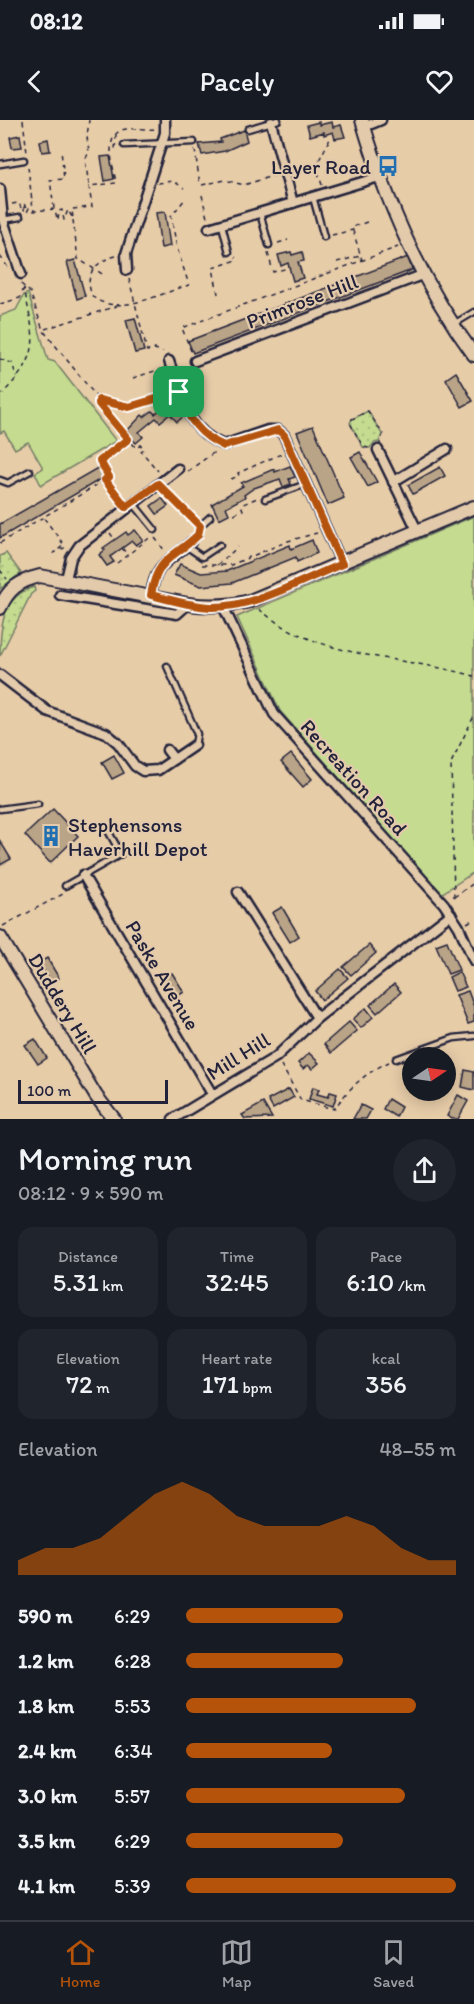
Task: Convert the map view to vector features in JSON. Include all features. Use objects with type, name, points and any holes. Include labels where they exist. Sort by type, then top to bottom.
[{"type":"street","points":[[381,120],[363,124],[379,177],[422,275],[452,325],[474,355]]},
{"type":"street","points":[[274,121],[293,203]]},
{"type":"street","points":[[127,270],[126,254],[166,124]]},
{"type":"street","points":[[209,228],[379,177]]},
{"type":"street","points":[[0,189],[3,220],[20,278]]},
{"type":"street","name":"Primrose Hill","points":[[195,361],[422,275]]},
{"type":"street","points":[[170,364],[188,416],[215,442],[224,446],[278,430],[284,435],[342,564]]},
{"type":"street","points":[[393,482],[447,449]]},
{"type":"street","points":[[378,450],[418,532]]},
{"type":"street","points":[[66,579],[73,552],[130,504],[178,469]]},
{"type":"street","points":[[0,608],[7,593],[14,587],[25,579],[40,576],[151,595],[188,604],[224,606],[250,601],[474,507]]},
{"type":"street","points":[[151,595],[154,577],[170,557],[188,544]]},
{"type":"street","points":[[60,596],[177,614],[188,604]]},
{"type":"street","name":"Recreation Road","points":[[224,606],[274,714],[444,904],[474,961]]},
{"type":"street","points":[[0,675],[46,711],[106,733],[118,742],[135,766],[143,771],[158,770],[195,745]]},
{"type":"street","points":[[167,750],[174,759]]},
{"type":"street","name":"Paske Avenue","points":[[83,875],[212,1094]]},
{"type":"street","points":[[238,892],[317,1018]]},
{"type":"street","name":"Mill Hill","points":[[173,1119],[276,1057],[317,1018],[451,914]]},
{"type":"street","name":"Duddery Hill","points":[[0,937],[96,1096],[114,1119]]},
{"type":"lane","points":[[248,129],[274,121]]},
{"type":"lane","points":[[124,146],[194,142]]},
{"type":"lane","points":[[0,164],[24,160]]},
{"type":"lane","points":[[313,197],[324,237]]},
{"type":"lane","points":[[260,213],[269,245]]},
{"type":"lane","points":[[3,220],[20,217]]},
{"type":"lane","points":[[222,225],[228,252]]},
{"type":"lane","points":[[452,325],[474,312]]},
{"type":"lane","points":[[0,480],[8,483],[30,471]]},
{"type":"lane","points":[[265,499],[306,484]]},
{"type":"lane","points":[[130,504],[155,530]]},
{"type":"lane","points":[[210,517],[200,526],[198,535],[188,544],[198,556],[207,555],[219,545]]},
{"type":"lane","points":[[167,666],[197,734],[195,745]]},
{"type":"lane","points":[[0,809],[38,804]]},
{"type":"lane","points":[[64,886],[121,854],[106,828]]},
{"type":"lane","points":[[396,1059],[454,1038],[474,1036]]},
{"type":"path","points":[[2,205],[19,203],[21,213],[26,202],[27,212],[92,207],[85,160],[89,152],[87,137],[89,120]]},
{"type":"path","points":[[89,186],[116,183],[111,143],[119,132],[166,124]]},
{"type":"path","points":[[324,193],[316,166],[330,139]]},
{"type":"path","points":[[194,142],[201,185],[225,180],[244,185],[285,172]]},
{"type":"path","points":[[61,150],[64,179],[50,180],[58,221],[61,210]]},
{"type":"path","points":[[161,182],[172,181],[184,188]]},
{"type":"path","points":[[202,195],[209,228]]},
{"type":"path","points":[[43,330],[189,285],[177,248],[171,216],[186,198]]},
{"type":"path","points":[[30,211],[30,202],[34,211]]},
{"type":"path","points":[[61,210],[64,220],[67,220],[69,210]]},
{"type":"path","points":[[69,210],[73,219],[78,259],[104,275]]},
{"type":"path","points":[[362,260],[352,227],[367,222]]},
{"type":"path","points":[[324,237],[353,230]]},
{"type":"path","points":[[288,240],[266,246],[273,272],[288,268]]},
{"type":"path","points":[[195,361],[182,328],[407,243]]},
{"type":"path","points":[[218,294],[213,268],[237,260],[235,251]]},
{"type":"path","points":[[118,306],[104,304],[93,297],[89,284],[93,268],[100,261],[126,254]]},
{"type":"path","points":[[338,262],[361,256]]},
{"type":"path","points":[[127,270],[147,351],[155,349],[162,351],[170,364],[133,378]]},
{"type":"path","points":[[0,396],[17,379],[31,359],[35,342],[24,287],[20,278]]},
{"type":"path","points":[[0,304],[20,298],[24,287]]},
{"type":"path","points":[[24,287],[30,292],[43,330],[128,439],[136,448],[141,445],[144,449],[141,451],[161,482],[200,526]]},
{"type":"path","points":[[0,359],[12,363],[17,379]]},
{"type":"path","points":[[99,400],[129,407],[179,392]]},
{"type":"path","points":[[371,412],[383,434],[378,450],[363,447],[350,423],[352,419],[371,412]]},
{"type":"path","points":[[0,543],[109,477],[100,461],[128,439]]},
{"type":"path","points":[[231,479],[239,476],[238,473],[291,450]]},
{"type":"path","points":[[178,469],[186,472],[209,456]]},
{"type":"path","points":[[105,480],[130,504]]},
{"type":"path","points":[[234,514],[243,510],[241,505],[263,495],[265,499]]},
{"type":"path","points":[[43,517],[64,545],[54,553],[66,547]]},
{"type":"path","points":[[198,556],[202,565],[231,565],[288,541],[308,537],[326,529]]},
{"type":"path","points":[[117,563],[152,536],[170,557]]},
{"type":"path","points":[[216,566],[238,547]]},
{"type":"path","points":[[122,548],[128,555]]},
{"type":"path","points":[[0,570],[14,587]]},
{"type":"path","points":[[250,601],[275,622],[319,645],[474,676]]},
{"type":"path","points":[[454,897],[451,763],[474,716]]},
{"type":"path","points":[[444,904],[474,883]]},
{"type":"path","points":[[0,928],[66,892],[64,886]]},
{"type":"path","points":[[276,1057],[301,1100],[334,1109],[351,1087],[372,1070],[396,1059]]},
{"type":"green space","points":[[28,293],[48,360],[55,362],[116,441],[41,485],[35,473],[43,468],[28,442],[15,449],[4,431],[0,433],[0,316],[16,310],[24,295]]},
{"type":"green space","points":[[368,411],[382,434],[379,442],[374,443],[370,448],[363,447],[350,423],[352,419]]},
{"type":"green space","points":[[474,516],[474,872],[441,894],[280,711],[237,617]]},
{"type":"green space","points":[[6,553],[21,573],[0,589],[0,556]]},
{"type":"green space","points":[[34,587],[35,591],[31,594],[0,656],[2,624],[9,605],[23,591]]},
{"type":"building","points":[[319,122],[319,125],[332,122],[333,127],[341,125],[345,137],[335,139],[333,132],[310,136],[307,125]]},
{"type":"building","points":[[244,130],[247,141],[225,151],[202,155],[199,144],[221,142],[220,139]]},
{"type":"building","points":[[20,135],[22,147],[12,148],[10,137]]},
{"type":"building","points":[[48,139],[50,151],[42,152],[40,141]]},
{"type":"building","points":[[110,156],[114,179],[105,181],[101,157]]},
{"type":"building","points":[[165,212],[170,246],[161,248],[156,213]]},
{"type":"building","points":[[291,252],[292,255],[302,252],[304,261],[298,262],[303,278],[293,281],[288,263],[281,266],[278,255]]},
{"type":"building","points":[[408,257],[412,270],[193,353],[188,341]]},
{"type":"building","points":[[75,260],[85,296],[77,299],[67,262]]},
{"type":"building","points":[[135,318],[144,351],[135,353],[126,320]]},
{"type":"building","points":[[456,372],[473,401],[462,407],[446,379]]},
{"type":"building","points":[[175,405],[184,416],[177,422],[170,414],[160,422],[156,418],[139,432],[143,437],[136,443],[126,432],[142,415],[144,417],[152,411],[155,414],[164,406],[168,411]]},
{"type":"building","points":[[313,426],[344,498],[328,505],[297,432]]},
{"type":"building","points":[[360,452],[377,482],[368,487],[351,457]]},
{"type":"building","points":[[101,466],[106,476],[0,538],[0,524]]},
{"type":"building","points":[[290,466],[295,477],[289,479],[291,484],[283,487],[280,479],[254,488],[244,495],[245,497],[226,507],[229,514],[219,519],[212,504],[243,486],[241,483],[274,469],[275,472]]},
{"type":"building","points":[[440,467],[445,476],[413,494],[408,485]]},
{"type":"building","points":[[162,498],[168,506],[157,514],[151,506]]},
{"type":"building","points":[[135,530],[143,540],[136,545],[132,541],[110,557],[114,562],[107,566],[99,555],[105,550],[103,548],[126,532],[128,535]]},
{"type":"building","points":[[312,540],[317,553],[297,562],[296,557],[232,583],[201,586],[174,575],[180,564],[201,573],[227,571],[290,545],[291,549]]},
{"type":"building","points":[[291,754],[312,779],[303,787],[281,762]]},
{"type":"building","points":[[114,755],[124,773],[112,779],[102,762]]},
{"type":"building","name":"Stephensons Haverhill Depot","points":[[53,809],[78,836],[50,863],[25,835]]},
{"type":"building","points":[[0,841],[11,859],[0,865]]},
{"type":"building","points":[[282,907],[299,936],[290,942],[272,913]]},
{"type":"building","points":[[447,941],[459,970],[448,974],[436,945]]},
{"type":"building","points":[[369,945],[376,953],[351,975],[343,967]]},
{"type":"building","points":[[47,958],[59,978],[51,983],[39,963]]},
{"type":"building","points":[[340,969],[348,978],[322,1000],[315,991]]},
{"type":"building","points":[[459,972],[466,987],[455,991],[449,977]]},
{"type":"building","points":[[172,973],[184,992],[176,997],[164,978]]},
{"type":"building","points":[[394,984],[401,992],[377,1013],[370,1005]]},
{"type":"building","points":[[468,991],[474,1007],[474,1022],[468,1024],[456,995]]},
{"type":"building","points":[[366,1008],[373,1017],[361,1028],[353,1019]]},
{"type":"building","points":[[349,1022],[357,1031],[331,1053],[324,1044]]},
{"type":"building","points":[[35,1039],[47,1058],[38,1064],[25,1045]]},
{"type":"building","points":[[309,1053],[319,1063],[312,1069],[308,1065],[303,1069],[298,1063]]},
{"type":"building","points":[[465,1070],[474,1072],[474,1090],[462,1087]]},
{"type":"building","points":[[313,1087],[319,1089],[317,1094],[328,1097],[330,1092],[337,1094],[333,1106],[309,1099]]},
{"type":"building","points":[[289,1089],[294,1097],[273,1109],[268,1100]]},
{"type":"building","points":[[458,1095],[468,1101],[458,1119],[452,1119],[447,1116]]},
{"type":"building","points":[[388,1099],[401,1107],[396,1117],[383,1109]]},
{"type":"building","points":[[263,1103],[272,1118],[245,1119],[242,1115]]},
{"type":"building","points":[[361,1105],[371,1110],[366,1119],[353,1119]]},
{"type":"place","name":"Layer Road","points":[[388,166]]},
{"type":"place","name":"Stephensons Haverhill Depot","points":[[51,836]]},
{"type":"route","points":[[179,392],[188,416],[197,427],[215,442],[224,446],[268,430],[278,430],[284,435],[342,564],[250,601],[235,604],[210,607],[151,595],[154,577],[159,568],[198,535],[200,526],[158,484],[126,507],[105,480],[109,477],[100,461],[128,439],[99,404],[99,400],[129,407],[179,392]]}]
